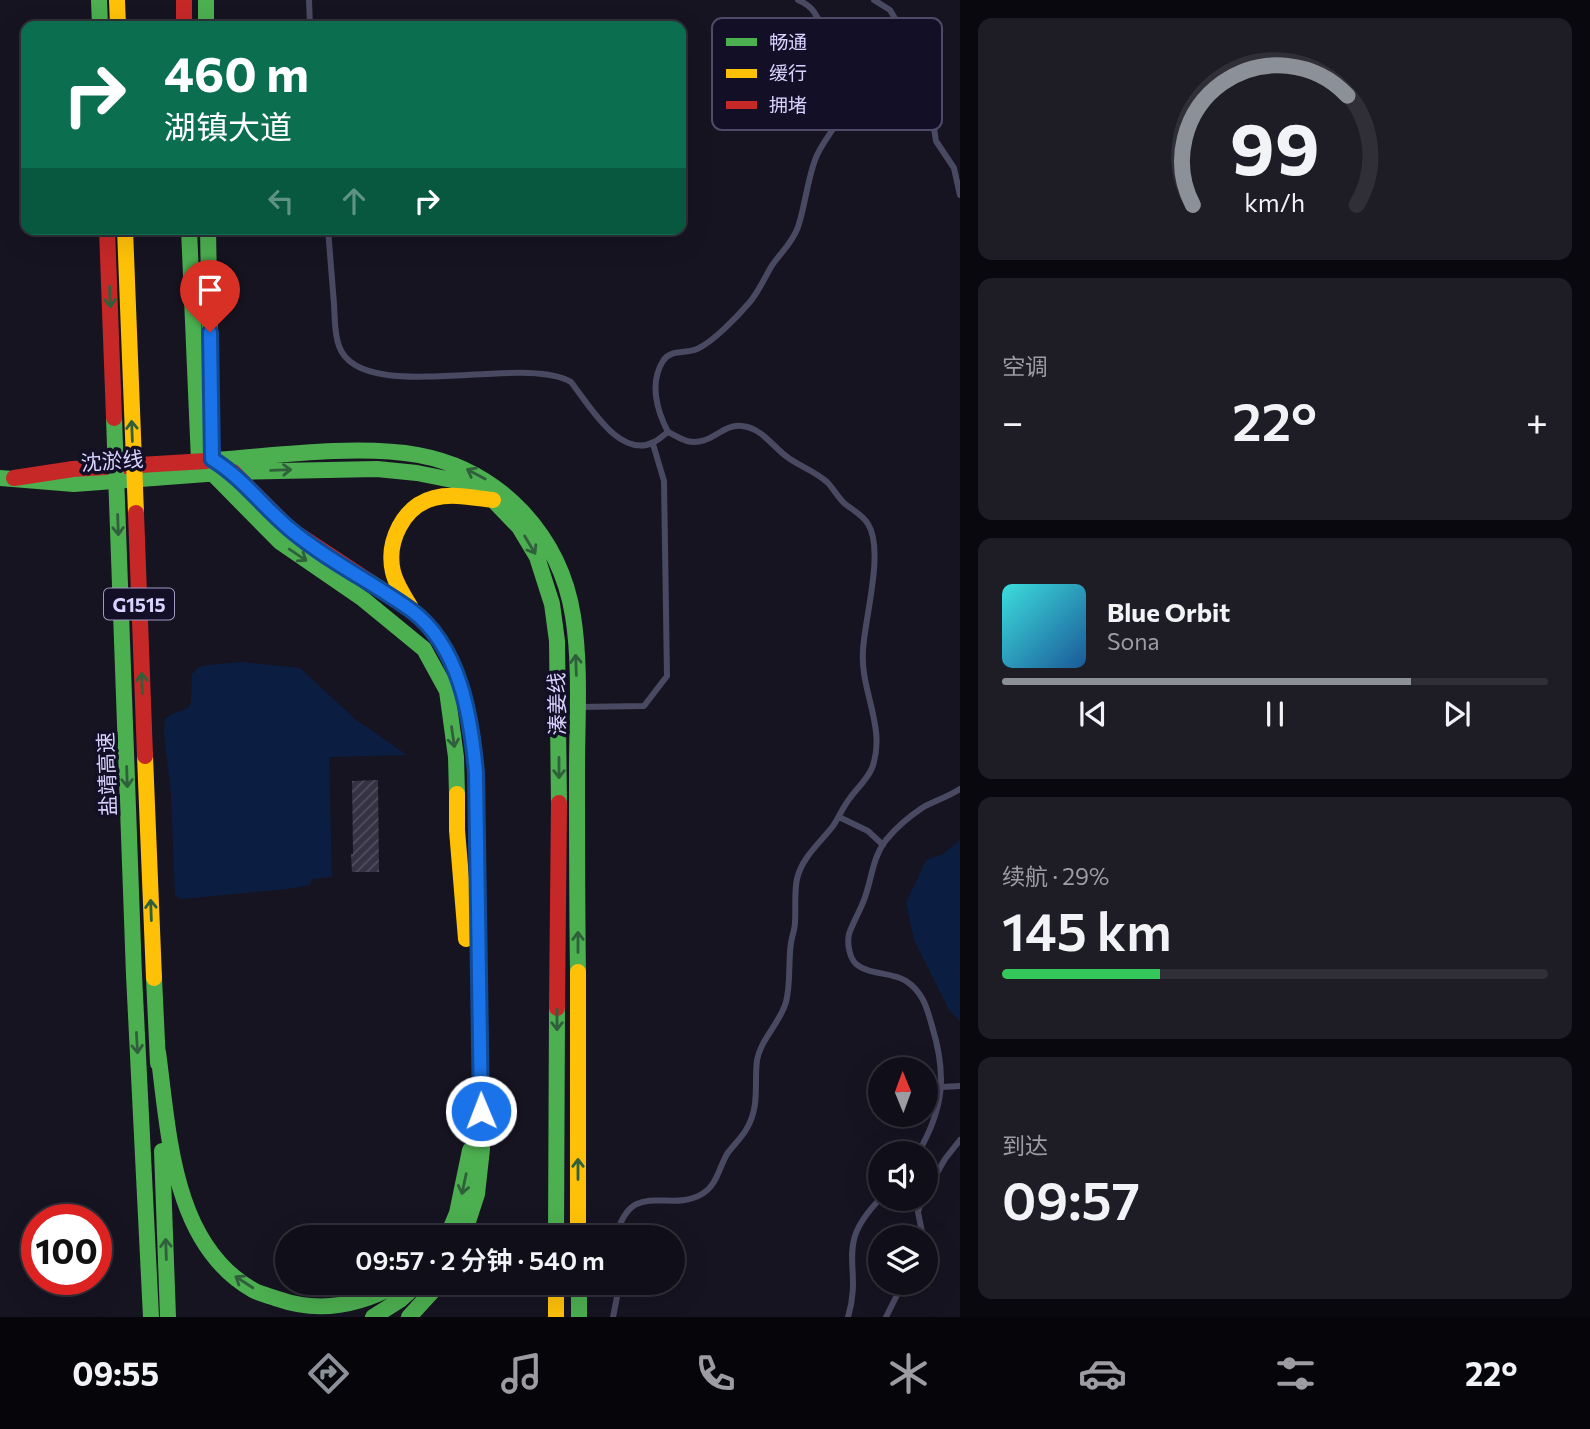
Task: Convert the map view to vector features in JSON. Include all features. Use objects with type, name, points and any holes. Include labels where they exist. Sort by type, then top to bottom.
[{"type":"main road","points":[[99,0],[100,21]]},
{"type":"main road","points":[[117,0],[118,21]]},
{"type":"main road","points":[[184,0],[184,21]]},
{"type":"main road","points":[[206,0],[206,21]]},
{"type":"main road","name":"盐靖高速","points":[[107,235],[134,975],[151,1317]]},
{"type":"main road","name":"盐靖高速","points":[[125,235],[168,1317]]},
{"type":"main road","points":[[189,235],[208,465],[279,542],[363,599],[424,649],[447,691],[456,757],[457,830],[465,918],[471,1112],[466,1177],[455,1225]]},
{"type":"main road","points":[[208,235],[208,465]]},
{"type":"main road","name":"溱姜线","points":[[208,465],[376,452],[419,455],[461,466],[498,486],[522,506],[538,528],[559,567],[570,602],[577,707],[578,1225]]},
{"type":"main road","name":"溱姜线","points":[[208,465],[233,472],[377,469],[457,481],[493,500],[519,527],[537,557],[552,604],[557,641],[559,719],[556,1225]]},
{"type":"main road","name":"沈淤线","points":[[7,478],[74,484],[208,465]]},
{"type":"main road","points":[[233,472],[291,530],[413,611]]},
{"type":"main road","points":[[467,1225],[480,1187],[482,1149],[476,773],[473,733],[458,678],[438,639],[413,611],[399,588],[391,562],[396,531],[409,513],[429,500],[456,496],[493,500]]},
{"type":"main road","points":[[158,1052],[171,1148],[183,1200],[193,1226],[206,1247],[227,1271],[255,1289],[283,1301],[307,1307],[337,1307],[378,1295]]},
{"type":"main road","points":[[143,1317],[149,1279]]},
{"type":"main road","points":[[373,1317],[406,1295]]},
{"type":"main road","points":[[393,1317],[417,1295]]},
{"type":"main road","points":[[409,1317],[429,1295]]},
{"type":"main road","points":[[556,1295],[556,1317]]},
{"type":"main road","points":[[579,1295],[579,1317]]},
{"type":"lane","points":[[309,0],[310,21]]},
{"type":"lane","points":[[798,0],[808,5],[816,18]]},
{"type":"lane","points":[[874,0],[891,10],[895,18]]},
{"type":"lane","points":[[619,1225],[634,1204],[704,1194],[715,1182],[728,1153],[747,1130],[756,1101],[757,1059],[786,1002],[797,880],[802,866],[872,768],[877,747],[876,726],[862,657],[874,565],[871,530],[867,522],[841,500],[827,482],[788,458],[764,436],[747,426],[734,426],[709,439],[696,442],[685,440],[668,432],[655,399],[659,367],[665,357],[695,350],[707,343],[750,302],[773,264],[791,243],[798,228],[815,157],[831,130]]},
{"type":"lane","points":[[934,130],[936,141],[954,169],[960,195]]},
{"type":"lane","points":[[328,235],[335,331],[339,347],[356,367],[371,373],[393,375],[522,374],[563,377],[571,382],[618,439],[626,443],[653,444],[668,432]]},
{"type":"lane","points":[[577,707],[644,706],[667,676],[664,481],[653,444]]},
{"type":"lane","points":[[925,1141],[938,1111],[942,1087],[940,1051],[923,997],[904,980],[863,968],[855,963],[850,955],[849,934],[867,893],[872,869],[883,845],[919,810],[960,789]]},
{"type":"lane","points":[[839,817],[868,831],[883,845]]},
{"type":"lane","points":[[942,1087],[960,1086]]},
{"type":"lane","points":[[938,1171],[960,1140]]},
{"type":"lane","points":[[848,1317],[854,1293],[851,1249],[854,1234],[869,1211]]},
{"type":"lane","points":[[613,1317],[617,1295]]},
{"type":"lane","points":[[886,1317],[897,1295]]},
{"type":"water","points":[[242,662],[300,668],[355,719],[407,755],[329,757],[332,877],[312,879],[310,885],[287,889],[181,899],[175,895],[165,719],[188,708],[191,702],[192,674],[199,667]]},
{"type":"water","points":[[960,840],[960,1021],[949,1010],[914,940],[906,903],[926,860],[943,854]]},
{"type":"building","points":[[378,780],[379,872],[352,872],[352,781]]},
{"type":"traffic: fast","points":[[99,0],[100,21]]},
{"type":"traffic: fast","points":[[206,0],[206,21]]},
{"type":"traffic: fast","points":[[189,235],[199,461],[207,468]]},
{"type":"traffic: fast","points":[[208,235],[212,459]]},
{"type":"traffic: fast","points":[[114,418],[134,975]]},
{"type":"traffic: fast","points":[[206,461],[341,451],[418,455],[448,463],[475,475],[500,491],[540,533],[566,586],[573,616],[577,654],[578,972]]},
{"type":"traffic: fast","points":[[0,478],[74,484],[233,472],[377,469],[457,481],[493,500],[519,527],[537,557],[552,604],[557,641],[559,803]]},
{"type":"traffic: fast","points":[[213,474],[280,542],[363,599],[424,649],[447,691],[456,757],[457,794]]},
{"type":"traffic: fast","points":[[370,582],[411,610],[441,643],[460,684],[471,729],[476,773],[482,1149],[477,1194],[467,1225]]},
{"type":"traffic: fast","points":[[134,975],[151,1317]]},
{"type":"traffic: fast","points":[[154,978],[158,1063]]},
{"type":"traffic: fast","points":[[556,1225],[557,1008]]},
{"type":"traffic: fast","points":[[158,1052],[166,1117],[179,1184],[190,1216],[206,1245],[226,1270],[256,1291],[294,1304],[340,1305],[376,1295]]},
{"type":"traffic: fast","points":[[452,1225],[470,1150]]},
{"type":"traffic: fast","points":[[162,1151],[168,1317]]},
{"type":"traffic: fast","points":[[373,1317],[406,1295]]},
{"type":"traffic: fast","points":[[409,1317],[429,1295]]},
{"type":"traffic: fast","points":[[579,1295],[579,1317]]},
{"type":"traffic: slow","points":[[117,0],[118,21]]},
{"type":"traffic: slow","points":[[125,235],[136,513]]},
{"type":"traffic: slow","points":[[410,606],[396,581],[391,561],[395,538],[406,517],[423,502],[434,498],[463,496],[493,500]]},
{"type":"traffic: slow","points":[[145,756],[154,978]]},
{"type":"traffic: slow","points":[[457,794],[457,830],[466,939]]},
{"type":"traffic: slow","points":[[578,972],[578,1225]]},
{"type":"traffic: slow","points":[[556,1295],[556,1317]]},
{"type":"traffic: jam","points":[[184,0],[184,21]]},
{"type":"traffic: jam","points":[[107,235],[114,418]]},
{"type":"traffic: jam","points":[[14,478],[73,469],[206,461]]},
{"type":"traffic: jam","points":[[233,472],[291,530],[370,582]]},
{"type":"traffic: jam","points":[[136,513],[145,756]]},
{"type":"traffic: jam","points":[[557,1008],[559,803]]},
{"type":"route","points":[[210,332],[212,459],[233,472],[291,530],[413,611],[438,639],[458,678],[473,733],[476,773],[481,1111]]}]
